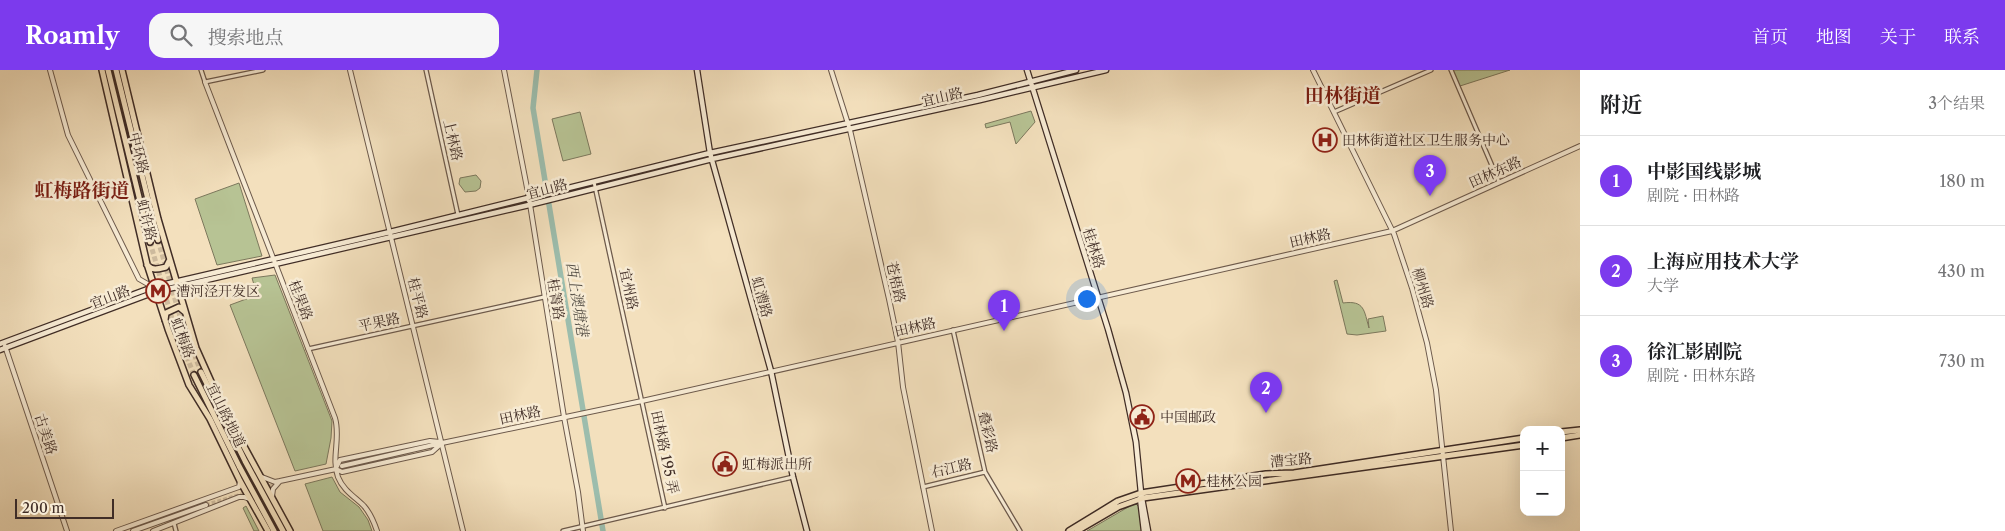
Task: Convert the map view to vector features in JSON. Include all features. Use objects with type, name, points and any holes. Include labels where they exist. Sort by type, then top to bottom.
[{"type":"main road","name":"虹许路","points":[[102,70],[154,290]]},
{"type":"main road","name":"中环路","points":[[108,70],[150,242]]},
{"type":"main road","name":"中环路","points":[[116,70],[158,240]]},
{"type":"main road","name":"虹许路","points":[[122,70],[177,284]]},
{"type":"main road","name":"虹漕路","points":[[697,70],[710,153],[771,371],[793,477],[807,531]]},
{"type":"main road","name":"桂林路","points":[[1027,70],[1126,393],[1136,442],[1144,531]]},
{"type":"main road","name":"宜山路","points":[[274,262],[553,192],[595,185],[850,130],[1032,86],[1076,70]]},
{"type":"main road","name":"宜山路","points":[[2,346],[154,290],[177,284],[392,238],[542,202],[710,153],[1106,70]]},
{"type":"main road","points":[[147,264],[151,269],[156,270],[168,266],[169,258]]},
{"type":"main road","name":"虹梅路","points":[[177,284],[196,348],[209,379],[290,531]]},
{"type":"main road","name":"虹梅路","points":[[154,290],[190,385],[223,443],[240,481],[268,531]]},
{"type":"main road","points":[[165,320],[166,313],[179,307],[186,312]]},
{"type":"main road","name":"宜山路地道","points":[[201,372],[245,461],[283,531]]},
{"type":"main road","name":"宜山路地道","points":[[194,375],[274,531]]},
{"type":"main road","points":[[1565,432],[1580,430]]},
{"type":"main road","points":[[1565,438],[1580,436]]},
{"type":"main road","name":"漕宝路","points":[[1444,454],[1520,439]]},
{"type":"main road","name":"漕宝路","points":[[1069,531],[1118,502],[1141,496],[1266,474],[1294,473],[1520,445]]},
{"type":"main road","name":"桂林路","points":[[1141,496],[1148,531]]},
{"type":"main road","name":"漕宝路","points":[[1077,531],[1141,496]]},
{"type":"street","name":"虹梅路","points":[[50,70],[68,135],[139,278],[154,290]]},
{"type":"street","name":"桂果路","points":[[201,70],[338,428],[336,469],[342,486],[365,507],[377,531]]},
{"type":"street","points":[[205,82],[263,70]]},
{"type":"street","name":"桂平路","points":[[350,70],[463,531]]},
{"type":"street","name":"上林路","points":[[426,70],[458,215]]},
{"type":"street","name":"桂箐路","points":[[504,70],[529,198],[583,529]]},
{"type":"street","name":"苍梧路","points":[[831,70],[850,130],[898,342],[899,368],[932,531]]},
{"type":"street","name":"柳州路","points":[[1314,70],[1392,230],[1412,288],[1427,343],[1436,390],[1451,531]]},
{"type":"street","points":[[1334,112],[1431,70]]},
{"type":"street","points":[[1451,70],[1499,182]]},
{"type":"street","name":"田林东路","points":[[1392,230],[1580,146]]},
{"type":"street","name":"宜州路","points":[[595,185],[642,401]]},
{"type":"street","name":"田林路","points":[[342,466],[642,401],[1392,230]]},
{"type":"street","name":"平果路","points":[[307,349],[544,297]]},
{"type":"street","name":"叠彩路","points":[[953,330],[985,472],[1020,531]]},
{"type":"street","name":"古美路","points":[[2,346],[67,531]]},
{"type":"street","name":"田林路 195 弄","points":[[642,401],[666,508]]},
{"type":"street","points":[[1580,430],[1580,436]]},
{"type":"street","name":"田林路","points":[[336,469],[340,460],[430,441],[442,443]]},
{"type":"street","name":"田林路","points":[[261,477],[275,482],[336,469],[342,472],[432,452],[442,443]]},
{"type":"street","name":"右江路","points":[[922,487],[985,472]]},
{"type":"street","points":[[563,531],[583,529],[595,524],[793,477]]},
{"type":"street","points":[[116,531],[239,487],[240,481]]},
{"type":"street","points":[[272,496],[273,488],[280,481]]},
{"type":"street","points":[[153,531],[239,497],[250,499]]},
{"type":"street","points":[[206,498],[211,509]]},
{"type":"street","points":[[133,531],[206,504]]},
{"type":"street","points":[[174,523],[176,531]]},
{"type":"green space","points":[[1453,70],[1510,70],[1460,86]]},
{"type":"green space","points":[[1031,111],[1035,122],[1016,144],[1010,122],[986,128],[985,124]]},
{"type":"green space","points":[[580,112],[591,154],[563,161],[552,119]]},
{"type":"green space","points":[[476,175],[481,181],[480,188],[476,191],[465,192],[459,184],[460,178]]},
{"type":"green space","points":[[239,183],[262,256],[217,265],[195,199]]},
{"type":"green space","points":[[275,275],[332,421],[326,464],[295,471],[230,305],[257,295],[252,278]]},
{"type":"green space","points":[[1337,280],[1343,303],[1356,303],[1360,305],[1369,328],[1368,319],[1383,316],[1386,331],[1357,335],[1347,334],[1334,281]]},
{"type":"green space","points":[[332,477],[340,492],[359,507],[368,520],[372,531],[323,531],[305,484]]},
{"type":"green space","points":[[1135,503],[1139,507],[1142,531],[1087,531]]},
{"type":"green space","points":[[246,506],[259,531],[254,531],[243,508]]},
{"type":"waterway","name":"西上澳塘港","points":[[537,70],[533,108],[603,531]]},
{"type":"tunnel","points":[[158,240],[181,320],[201,372]]},
{"type":"tunnel","points":[[150,242],[173,322],[194,375]]},
{"type":"tunnel","points":[[206,505],[280,483]]},
{"type":"place","name":"田林街道社区卫生服务中心","points":[[1325,140]]},
{"type":"place","name":"徐汇影剧院","points":[[1430,196]]},
{"type":"place","name":"漕河泾开发区","points":[[158,291]]},
{"type":"place","name":"中影国线影城","points":[[1004,331]]},
{"type":"place","name":"上海应用技术大学","points":[[1266,413]]},
{"type":"place","name":"中国邮政","points":[[1142,417]]},
{"type":"place","name":"虹梅派出所","points":[[725,464]]},
{"type":"place","name":"桂林公园","points":[[1188,481]]},
{"type":"district","name":"田林街道","points":[[1343,95]]},
{"type":"district","name":"虹梅路街道","points":[[82,190]]}]
